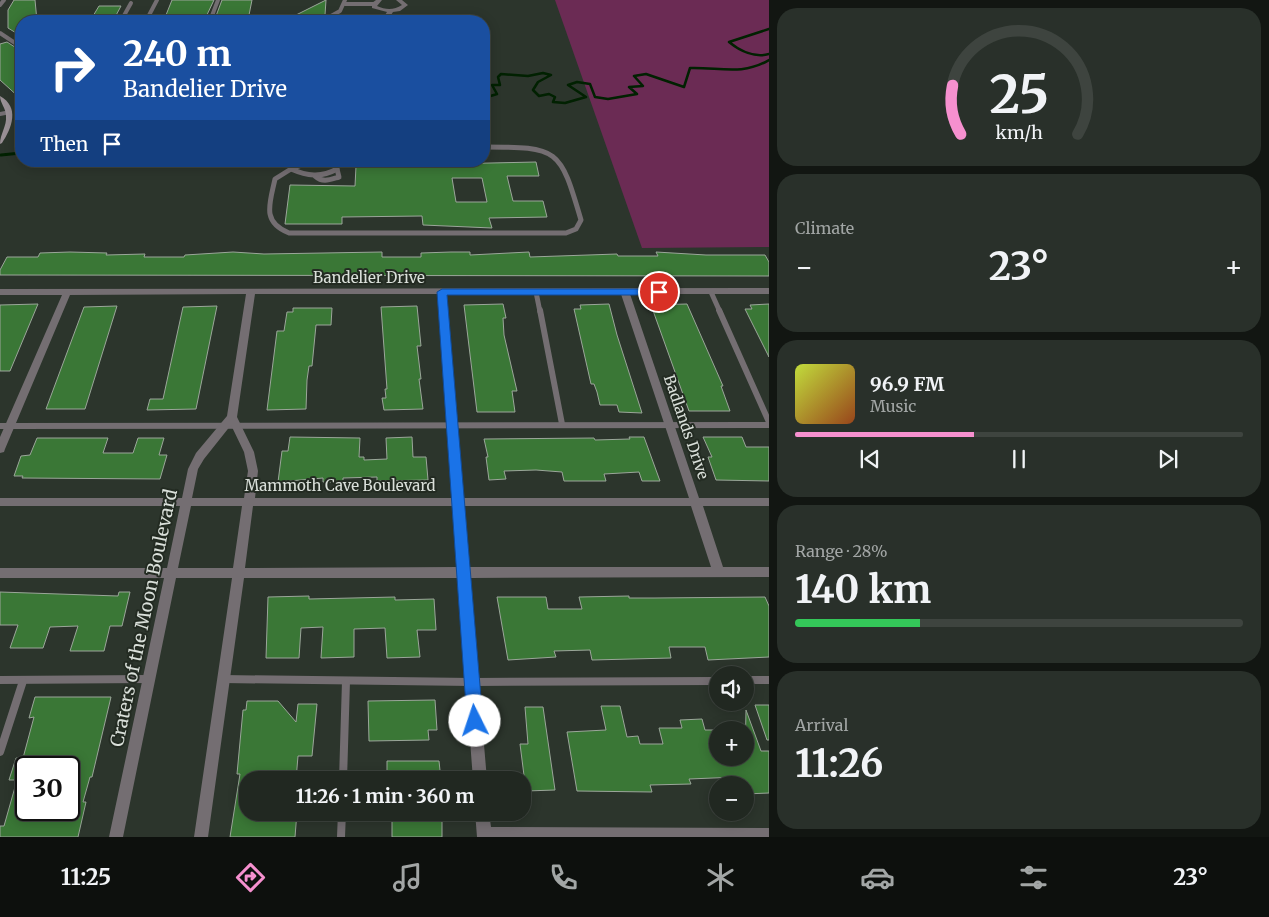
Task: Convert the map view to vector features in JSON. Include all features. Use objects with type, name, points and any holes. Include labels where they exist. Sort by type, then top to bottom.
[{"type":"street","points":[[379,0],[374,4],[377,8],[391,11],[403,8],[405,4],[399,0]]},
{"type":"street","points":[[388,15],[391,11]]},
{"type":"street","points":[[0,98],[10,112],[9,128],[0,142]]},
{"type":"street","name":"Bandelier Drive","points":[[0,292],[769,292]]},
{"type":"street","points":[[0,449],[5,426],[67,292]]},
{"type":"street","name":"Craters of the Moon Boulevard","points":[[116,837],[195,464],[231,422],[251,292]]},
{"type":"street","points":[[442,292],[479,771]]},
{"type":"street","name":"Badlands Drive","points":[[624,292],[719,572]]},
{"type":"street","points":[[201,837],[253,463],[231,422]]},
{"type":"street","name":"Mammoth Cave Boulevard","points":[[0,502],[769,502]]},
{"type":"street","points":[[0,573],[769,572]]},
{"type":"street","points":[[483,821],[484,836],[769,835]]},
{"type":"lane","points":[[0,5],[4,0]]},
{"type":"lane","points":[[149,15],[157,0]]},
{"type":"lane","points":[[212,15],[218,0]]},
{"type":"lane","points":[[334,15],[338,13],[345,2],[374,4]]},
{"type":"lane","points":[[125,15],[132,3]]},
{"type":"lane","points":[[0,33],[15,43]]},
{"type":"lane","points":[[0,114],[10,112]]},
{"type":"lane","points":[[296,167],[276,179],[269,218],[273,226],[288,233],[566,233],[576,230],[581,220],[566,170],[553,154],[530,147],[490,147]]},
{"type":"lane","points":[[291,169],[303,175],[315,176],[337,169],[339,177],[334,180],[320,180],[315,176]]},
{"type":"lane","points":[[536,292],[562,424]]},
{"type":"lane","points":[[5,426],[231,422],[769,424],[711,292]]},
{"type":"lane","points":[[224,679],[472,682],[709,681]]},
{"type":"lane","points":[[0,680],[149,680]]},
{"type":"lane","points":[[754,680],[769,680]]},
{"type":"lane","points":[[0,752],[23,681]]},
{"type":"lane","points":[[343,771],[346,681]]},
{"type":"lane","points":[[341,837],[342,821]]},
{"type":"shaded area","points":[[555,0],[769,0],[769,247],[642,248]]},
{"type":"building","points":[[14,0],[35,0],[36,15],[15,15],[15,32],[8,28],[8,10]]},
{"type":"building","points":[[172,0],[214,0],[207,15],[166,15]]},
{"type":"building","points":[[222,0],[252,0],[249,15],[216,15]]},
{"type":"building","points":[[326,0],[325,15],[296,15]]},
{"type":"building","points":[[99,6],[121,6],[116,15],[94,15]]},
{"type":"building","points":[[7,42],[15,47],[15,94],[0,80],[0,44]]},
{"type":"building","points":[[536,162],[539,176],[507,176],[513,201],[543,201],[547,217],[489,218],[492,228],[423,225],[422,216],[342,217],[342,224],[285,224],[290,185],[355,186],[356,167],[490,167],[490,163]],"holes":[[[452,178],[482,178],[487,202],[456,202]]]},
{"type":"building","points":[[233,252],[264,254],[382,252],[382,257],[421,257],[421,253],[451,252],[470,252],[470,255],[529,252],[530,257],[617,254],[618,256],[658,256],[656,252],[706,255],[765,255],[769,262],[769,276],[0,275],[0,270],[7,257],[38,257],[40,253],[107,253],[106,255],[145,254],[144,257],[184,257],[185,255]]},
{"type":"building","points":[[38,304],[10,371],[0,371],[0,305]]},
{"type":"building","points":[[503,304],[506,318],[503,318],[504,335],[517,391],[512,391],[515,412],[477,412],[464,305]]},
{"type":"building","points":[[609,304],[642,413],[619,412],[617,405],[600,405],[594,384],[591,384],[574,309],[581,309],[580,305]]},
{"type":"building","points":[[687,304],[723,386],[721,386],[730,411],[689,411],[651,305]]},
{"type":"building","points":[[769,304],[769,357],[745,309],[752,309],[750,305]]},
{"type":"building","points":[[117,306],[85,409],[46,409],[84,307]]},
{"type":"building","points":[[217,306],[196,409],[147,410],[150,399],[163,399],[183,307]]},
{"type":"building","points":[[417,306],[421,346],[417,346],[423,409],[384,410],[382,398],[386,398],[385,389],[387,389],[381,307]]},
{"type":"building","points":[[293,308],[332,308],[331,325],[316,325],[312,366],[309,366],[307,380],[306,409],[267,410],[277,331],[284,331],[287,312],[293,312]]},
{"type":"building","points":[[290,437],[360,438],[359,457],[364,457],[364,460],[387,459],[386,438],[412,437],[413,457],[426,457],[428,480],[377,481],[377,477],[343,478],[343,482],[323,482],[323,478],[278,482],[282,451],[288,451]]},
{"type":"building","points":[[629,437],[644,437],[660,481],[642,481],[639,472],[604,474],[606,481],[564,481],[562,472],[536,470],[504,471],[506,479],[489,480],[486,457],[488,457],[484,439],[594,438],[595,440],[630,439]]},
{"type":"building","points":[[703,437],[742,437],[746,447],[769,447],[769,481],[716,480],[708,457],[712,457]]},
{"type":"building","points":[[37,438],[108,438],[103,453],[133,453],[138,438],[164,438],[159,455],[167,455],[160,479],[22,478],[23,476],[14,476],[21,456],[30,455]]},
{"type":"building","points":[[0,592],[118,596],[119,592],[130,592],[122,626],[110,626],[104,651],[70,651],[78,626],[50,627],[43,648],[10,648],[18,625],[0,625]]},
{"type":"building","points":[[309,596],[309,599],[395,597],[395,600],[434,599],[436,630],[417,630],[420,657],[387,658],[385,628],[354,629],[354,657],[321,658],[323,627],[301,628],[299,658],[266,658],[268,597]]},
{"type":"building","points":[[629,596],[629,598],[765,597],[769,606],[769,657],[708,660],[705,647],[669,647],[671,658],[592,660],[590,650],[554,651],[556,657],[508,660],[497,597],[546,597],[548,609],[582,609],[579,597]]},
{"type":"building","points":[[35,697],[111,697],[92,777],[90,777],[83,802],[86,802],[78,837],[0,837],[0,826],[4,826],[15,787],[15,821],[80,821],[80,756],[24,756],[34,717],[29,718]]},
{"type":"building","points":[[435,700],[437,730],[428,730],[429,740],[369,741],[368,701]]},
{"type":"building","points":[[247,701],[278,701],[296,722],[298,704],[317,704],[312,756],[298,756],[297,771],[239,771],[239,774],[237,774],[243,710],[246,710]]},
{"type":"building","points":[[755,705],[769,705],[769,740],[767,740]]},
{"type":"building","points":[[601,706],[620,706],[627,737],[638,736],[640,744],[663,744],[659,728],[682,728],[680,720],[702,719],[705,730],[709,730],[709,766],[754,766],[754,732],[761,751],[769,751],[769,793],[754,794],[754,776],[709,776],[709,778],[689,779],[691,784],[650,785],[652,792],[577,791],[567,732],[606,730]]},
{"type":"building","points":[[525,707],[543,707],[555,790],[531,791],[531,771],[523,771],[520,744],[528,744]]},
{"type":"building","points":[[746,711],[750,721],[746,721]]},
{"type":"building","points":[[15,761],[15,780],[9,780]]},
{"type":"building","points":[[387,761],[439,761],[440,771],[387,771]]},
{"type":"building","points":[[239,780],[239,821],[296,821],[295,837],[230,837]]},
{"type":"building","points":[[392,821],[442,821],[442,837],[392,837]]},
{"type":"waterway","points":[[769,29],[729,42],[748,53],[758,55],[769,54]]},
{"type":"waterway","points":[[490,96],[497,94],[492,85],[500,85],[498,77],[501,74],[528,76],[543,73],[551,75],[538,82],[533,90],[539,96],[549,94],[555,97],[553,102],[565,103],[586,97],[568,85],[577,82],[590,84],[595,97],[608,99],[637,94],[629,87],[643,86],[634,76],[646,74],[684,87],[690,68],[740,69],[759,65],[769,60]]},
{"type":"waterway","points":[[1,155],[15,154]]},
{"type":"route","points":[[475,721],[442,292],[659,292]]}]
